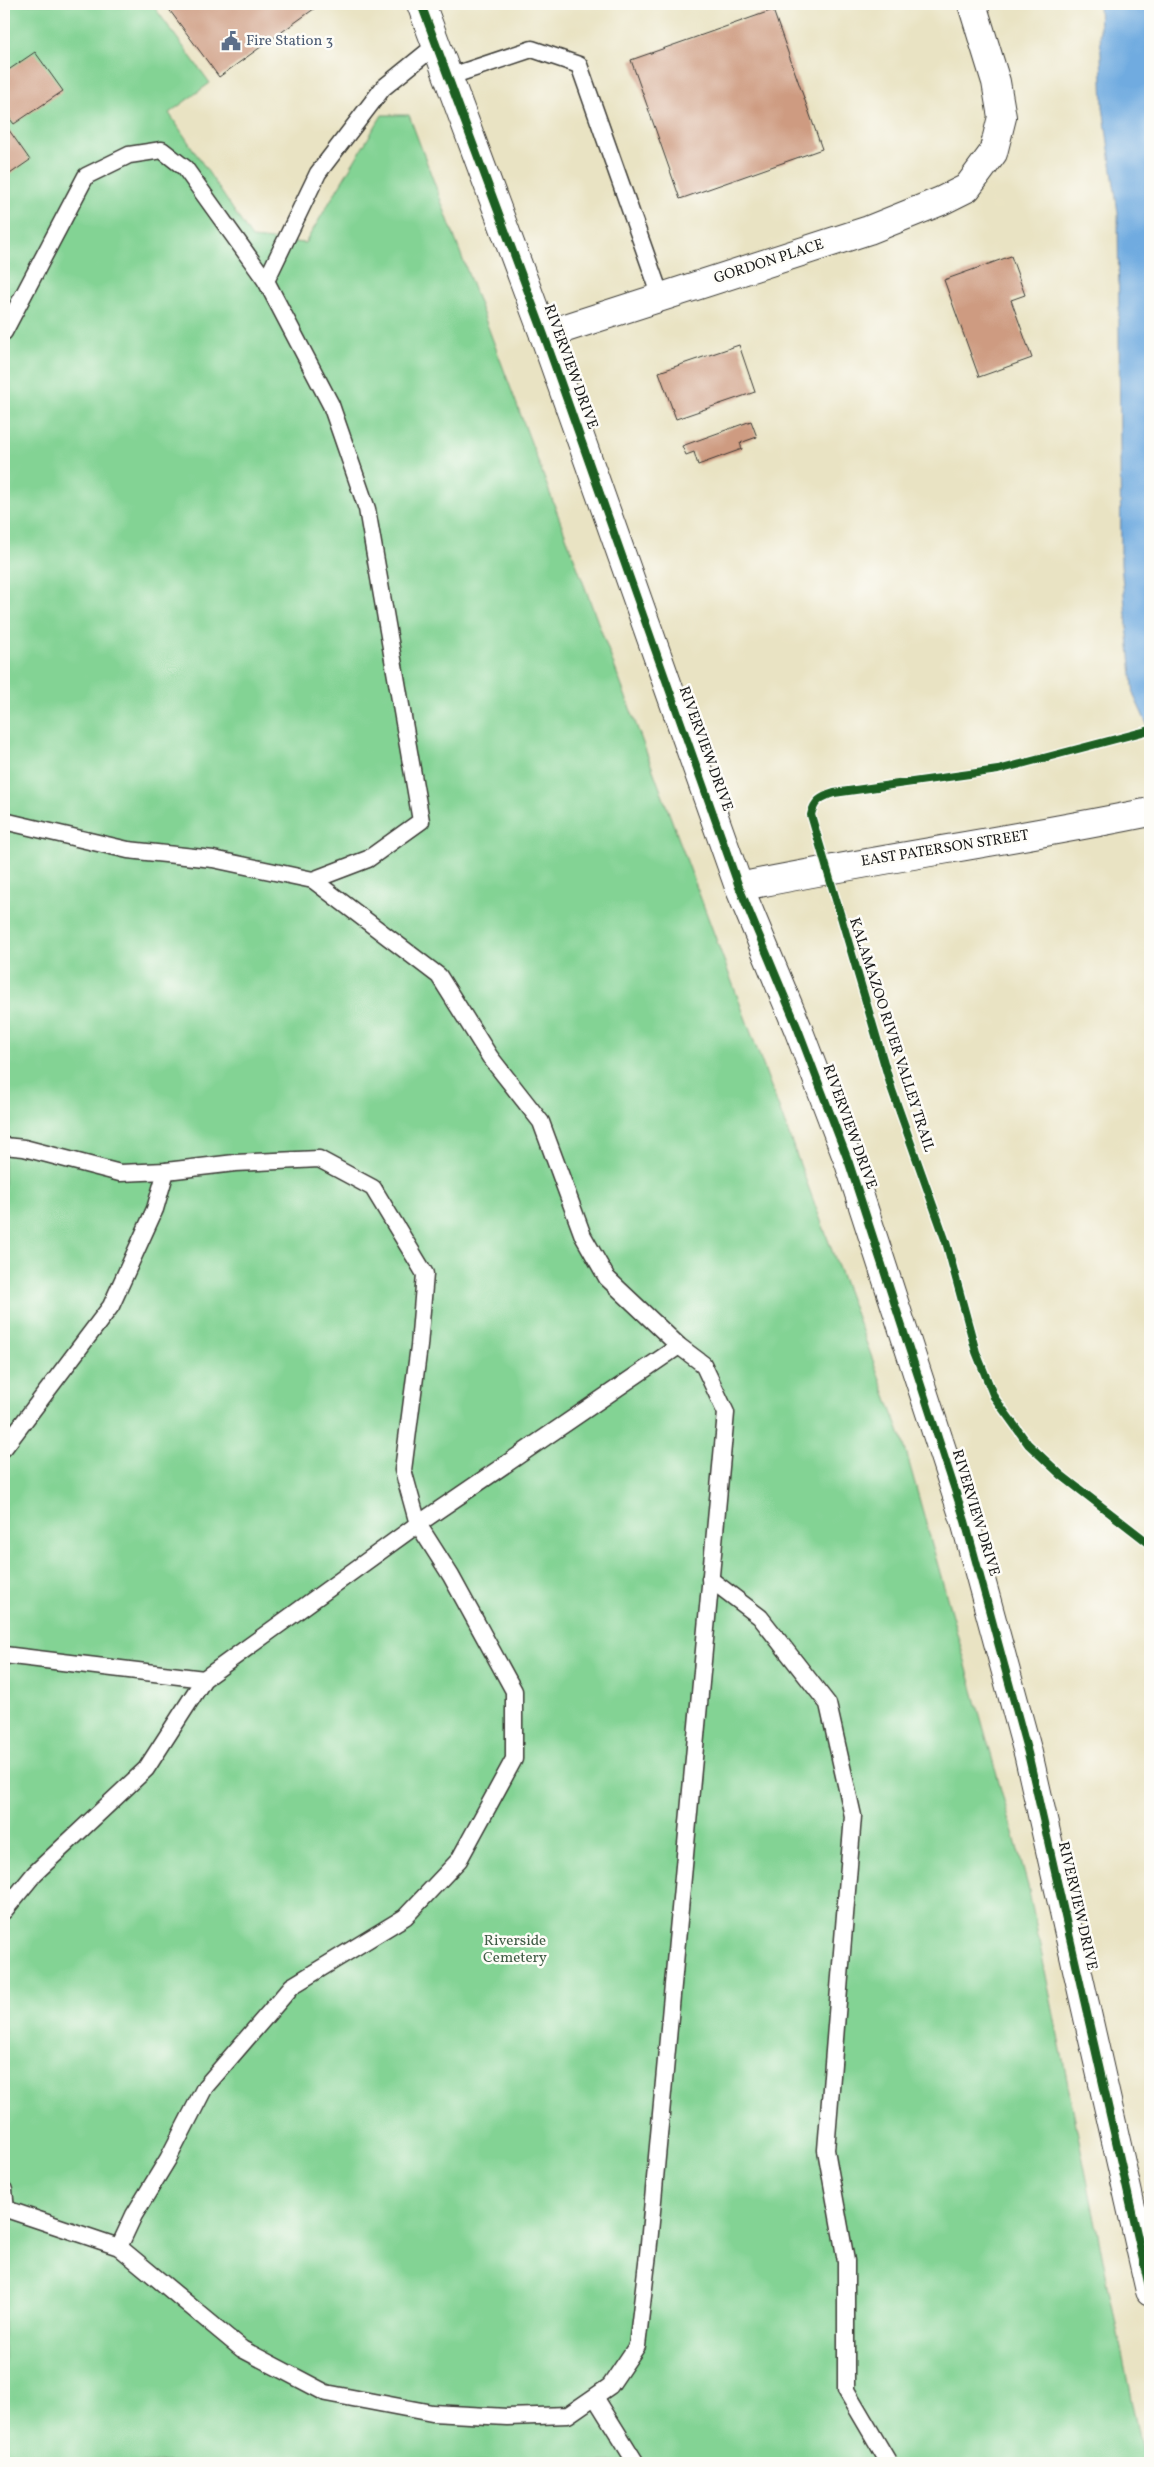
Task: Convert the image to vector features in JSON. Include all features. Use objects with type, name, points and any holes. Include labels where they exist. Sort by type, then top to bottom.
[{"type":"street","name":"RIVERVIEW DRIVE","points":[[421,4],[544,335],[739,886],[798,1029],[849,1163],[966,1521],[1028,1753],[1150,2291]]},
{"type":"street","name":"GORDON PLACE","points":[[544,335],[869,230],[967,188],[994,153],[1002,117],[996,82],[972,4]]},
{"type":"street","name":"EAST PATERSON STREET","points":[[739,886],[826,869],[1072,828],[1150,812]]},
{"type":"lane","points":[[266,281],[318,173],[382,88],[436,45]]},
{"type":"lane","points":[[448,77],[532,49],[579,65],[661,297]]},
{"type":"lane","points":[[4,332],[86,176],[129,155],[162,150],[186,168],[266,281],[331,405],[367,509],[421,821],[368,859],[313,880]]},
{"type":"lane","points":[[4,821],[128,850],[213,859],[313,880],[439,976],[490,1057],[542,1122],[583,1236],[607,1278],[679,1346],[703,1364],[726,1413],[637,2346],[610,2386],[568,2415],[507,2417],[432,2413],[326,2393],[242,2350],[118,2247],[5,2209],[4,2190]]},
{"type":"lane","points":[[4,1146],[24,1148],[120,1173],[166,1171],[235,1163],[319,1159],[373,1188],[425,1274],[419,1346],[403,1470],[418,1524],[452,1576],[514,1691],[514,1759],[458,1860],[405,1917],[292,1986],[204,2087],[168,2159],[134,2215],[118,2247]]},
{"type":"lane","points":[[4,1448],[110,1306],[155,1209],[166,1171]]},
{"type":"lane","points":[[4,1911],[35,1873],[146,1769],[204,1680],[418,1524],[679,1346]]},
{"type":"lane","points":[[710,1579],[760,1617],[828,1704],[853,1816],[826,2150],[846,2261],[846,2390],[889,2463]]},
{"type":"lane","points":[[4,1655],[204,1680]]},
{"type":"lane","points":[[595,2397],[636,2463]]},
{"type":"green space","name":"Riverside Cemetery","points":[[4,4],[152,4],[210,83],[169,113],[252,238],[305,243],[382,115],[409,115],[903,1441],[1028,1886],[1144,2463],[4,2463]]},
{"type":"water","points":[[1099,4],[1150,4],[1150,731],[1134,696],[1121,565],[1118,213],[1103,107]]},
{"type":"building","name":"Fire Station 3","points":[[165,4],[316,4],[318,6],[219,77]]},
{"type":"building","points":[[773,10],[822,149],[680,199],[631,60]]},
{"type":"building","points":[[35,52],[63,91],[14,124],[6,114],[4,116],[4,73]]},
{"type":"building","points":[[4,123],[30,160],[4,178]]},
{"type":"building","points":[[1011,256],[1025,295],[1011,300],[1032,358],[979,377],[944,280]]},
{"type":"building","points":[[739,345],[755,392],[676,419],[659,372]]},
{"type":"building","points":[[751,421],[757,437],[740,443],[742,449],[698,465],[694,452],[686,455],[682,446]]},
{"type":"cycle path","points":[[421,4],[544,335],[739,887],[798,1029],[849,1163],[965,1521],[1028,1753],[1150,2291]]},
{"type":"cycle path","name":"KALAMAZOO RIVER VALLEY TRAIL","points":[[1150,730],[998,770],[834,793],[819,800],[814,806],[811,815],[892,1090],[946,1242],[976,1352],[994,1397],[1028,1444],[1061,1475],[1150,1544]]},
{"type":"place","name":"Fire Station 3","points":[[231,41]]}]
